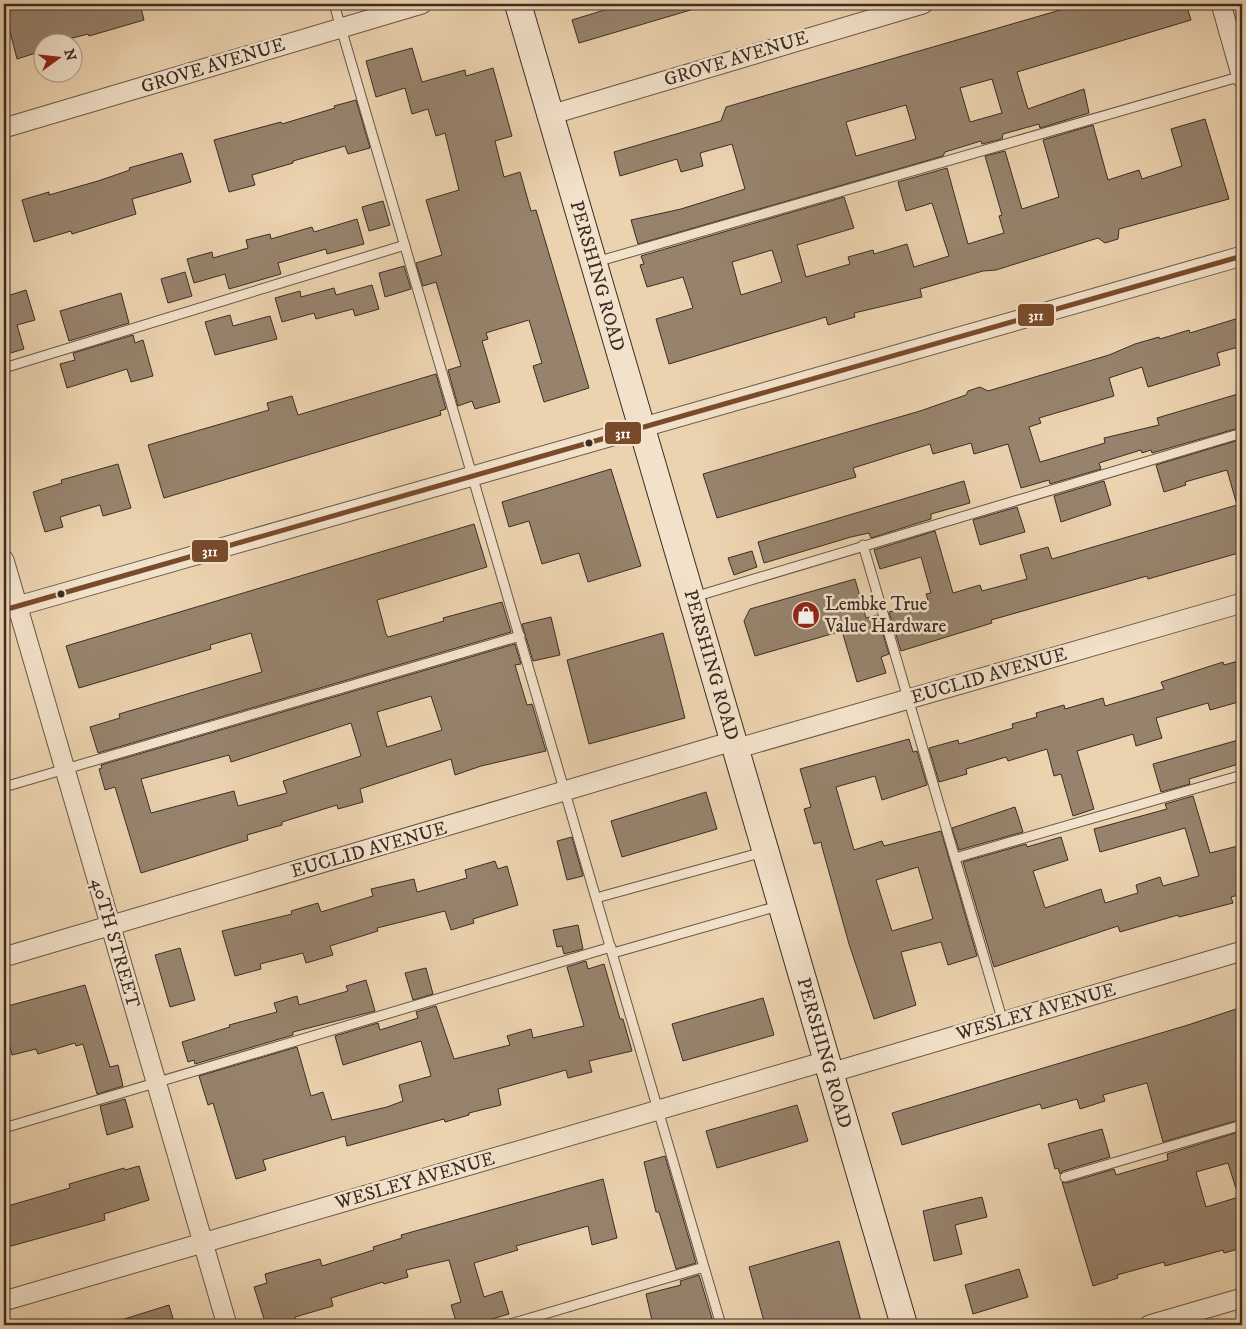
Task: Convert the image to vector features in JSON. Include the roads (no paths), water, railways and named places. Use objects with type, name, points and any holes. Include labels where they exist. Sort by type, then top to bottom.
[{"type":"main road","name":"PERSHING ROAD","points":[[518,4],[904,1325]]},
{"type":"street","name":"GROVE AVENUE","points":[[4,128],[422,4]]},
{"type":"street","name":"GROVE AVENUE","points":[[550,115],[923,4]]},
{"type":"street","points":[[1221,4],[1242,77]]},
{"type":"street","points":[[10,608],[1242,256]]},
{"type":"street","name":"40TH STREET","points":[[4,560],[10,608],[64,769],[227,1325]]},
{"type":"street","name":"EUCLID AVENUE","points":[[4,957],[566,792],[734,745],[908,700],[1242,602]]},
{"type":"street","name":"WESLEY AVENUE","points":[[4,1301],[658,1110],[1003,1022],[1242,951]]},
{"type":"street","points":[[1149,1325],[1242,1298]]},
{"type":"lane","points":[[334,4],[722,1325]]},
{"type":"lane","points":[[593,263],[1242,77]]},
{"type":"lane","points":[[4,368],[405,245]]},
{"type":"lane","points":[[691,598],[862,545],[1242,433]]},
{"type":"lane","points":[[862,545],[1003,1022]]},
{"type":"lane","points":[[4,787],[520,636]]},
{"type":"lane","points":[[955,858],[1242,775]]},
{"type":"lane","points":[[596,898],[765,851]]},
{"type":"lane","points":[[4,1128],[612,950],[781,905]]},
{"type":"lane","points":[[1065,1177],[1242,1126]]},
{"type":"lane","points":[[507,1325],[704,1267]]},
{"type":"place","name":"Lembke True Value Hardware","points":[[806,615]]}]
